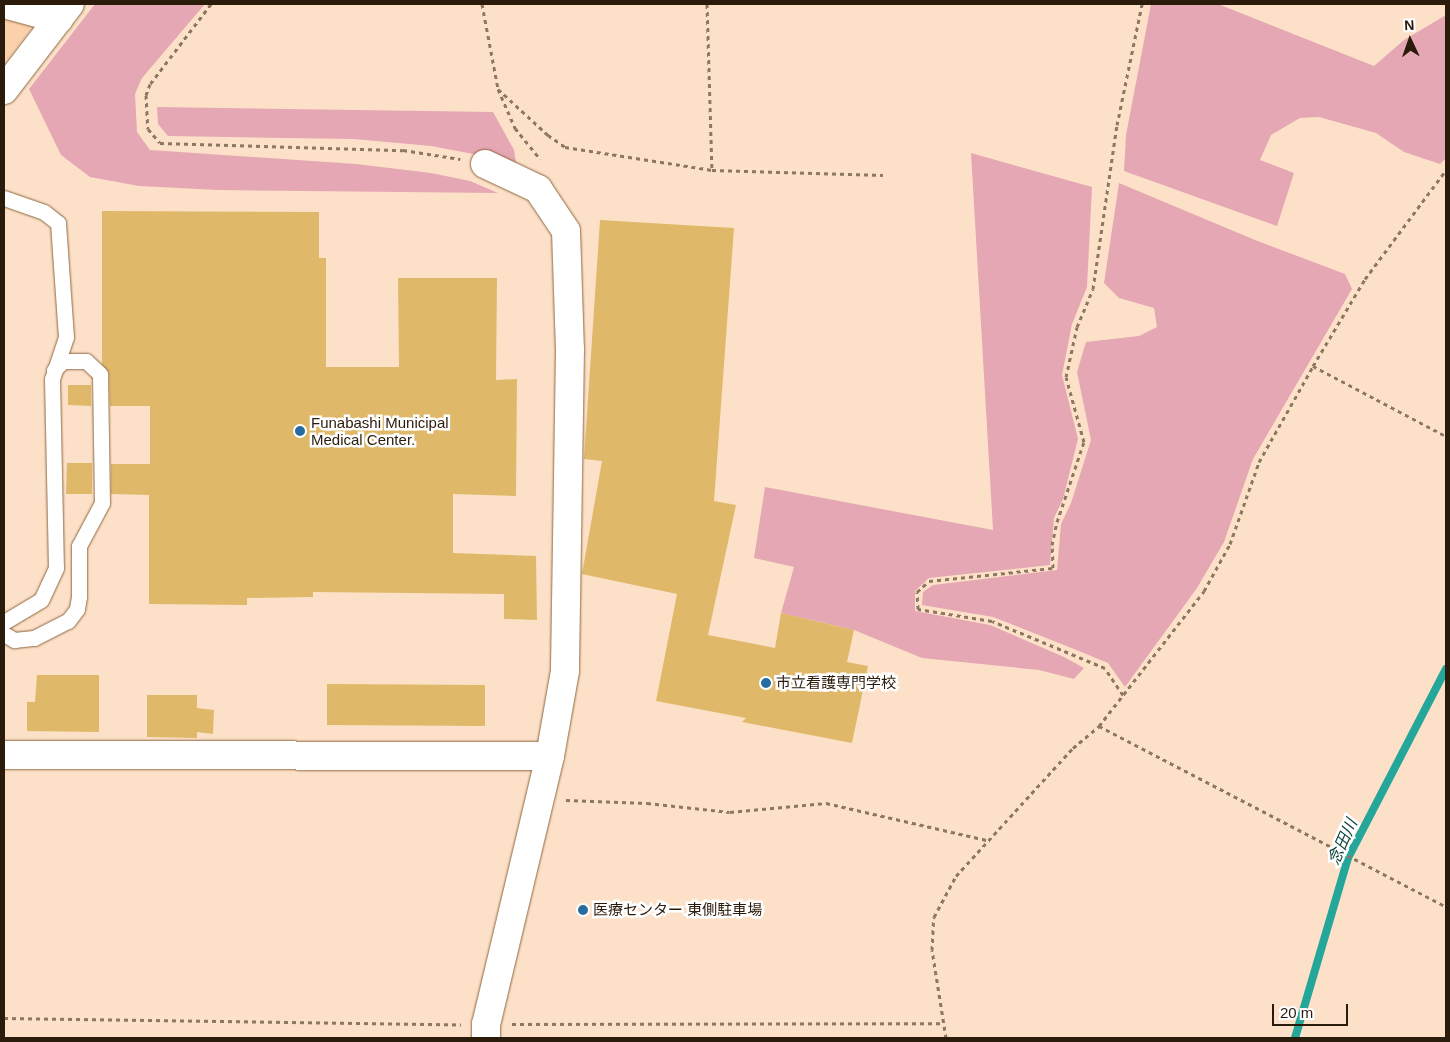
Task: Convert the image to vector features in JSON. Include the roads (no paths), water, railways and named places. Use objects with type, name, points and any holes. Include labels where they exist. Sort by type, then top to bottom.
[{"type":"street","points":[[4,4],[64,12],[4,90]]},
{"type":"street","points":[[485,164],[538,189],[566,231],[570,349],[565,671],[550,756],[486,1024],[486,1038]]},
{"type":"street","points":[[4,755],[550,756]]},
{"type":"lane","points":[[4,198],[44,212],[58,223],[66,338],[54,370],[56,568],[41,600],[4,622]]},
{"type":"lane","points":[[4,634],[14,640],[34,638],[68,622],[77,609],[79,598],[79,546],[102,503],[100,374],[86,361],[63,361],[54,370]]},
{"type":"waterway","name":"念田川","points":[[1295,1038],[1348,858],[1446,669]]},
{"type":"place","name":"Funabashi Municipal Medical Center.","points":[[300,431]]},
{"type":"place","name":"市立看護専門学校","points":[[766,683]]},
{"type":"place","name":"医療センター 東側駐車場","points":[[583,910]]}]
